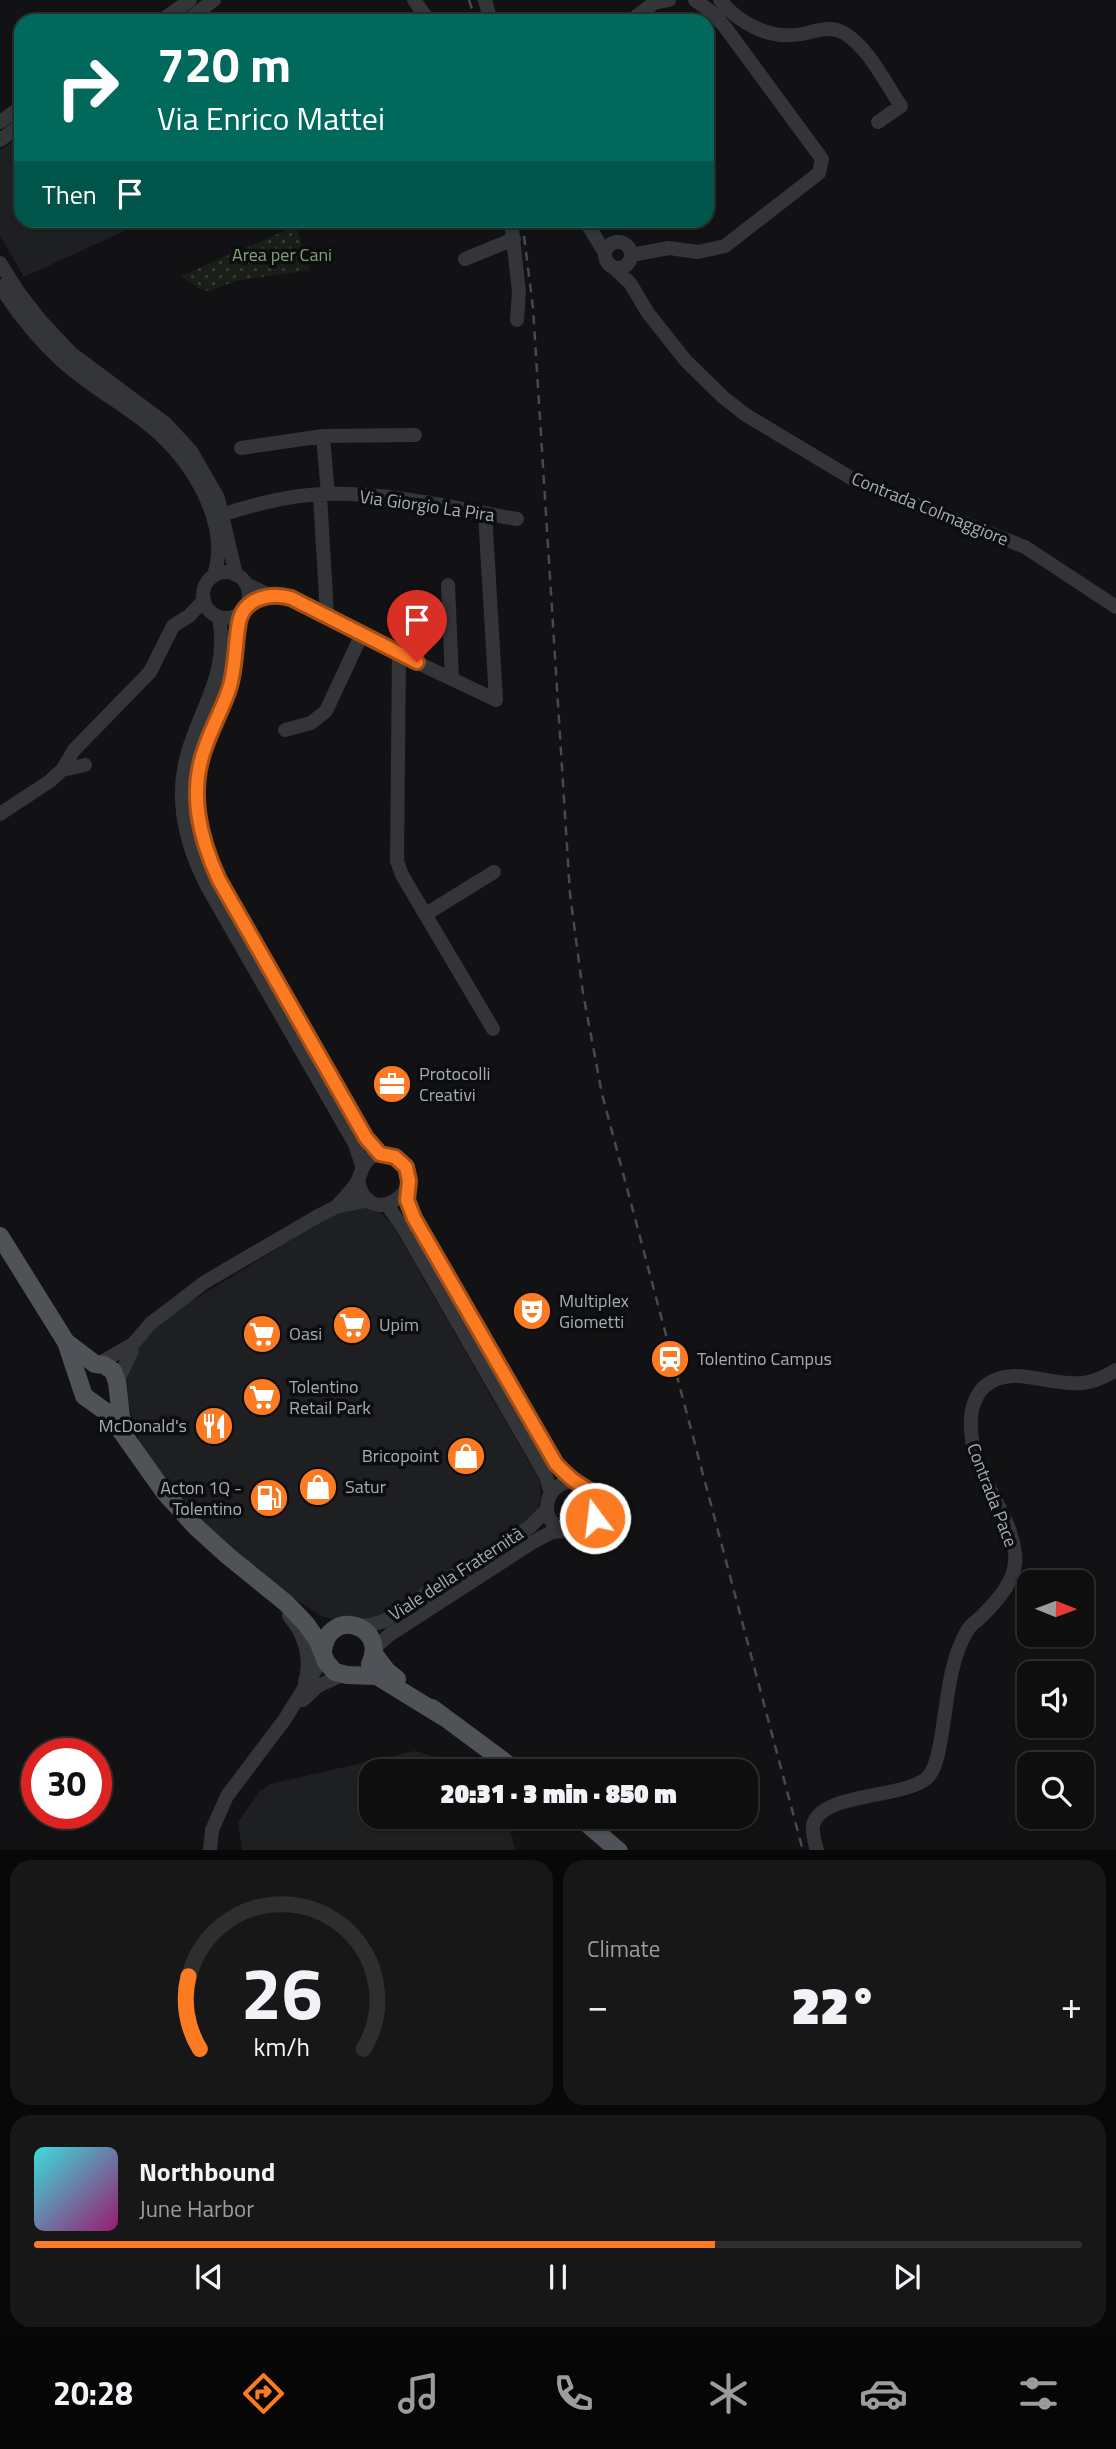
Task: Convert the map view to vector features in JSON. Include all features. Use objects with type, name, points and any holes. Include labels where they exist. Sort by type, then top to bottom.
[{"type":"main road","points":[[0,1236],[66,1342],[79,1379],[80,1391],[109,1415],[165,1493],[195,1526],[286,1603],[306,1624],[330,1668],[349,1674],[377,1676],[442,1716]]},
{"type":"main road","points":[[66,1342],[97,1364],[113,1371],[121,1417],[135,1450]]},
{"type":"main road","points":[[79,1379],[85,1369],[97,1364]]},
{"type":"main road","points":[[95,1402],[111,1397],[117,1385]]},
{"type":"main road","points":[[286,1603],[337,1627],[357,1626],[369,1635],[374,1651],[387,1671],[501,1759]]},
{"type":"main road","points":[[324,1653],[327,1637],[337,1627]]},
{"type":"main road","points":[[349,1674],[368,1667],[374,1651]]},
{"type":"main road","points":[[594,1829],[619,1850]]},
{"type":"street","points":[[171,14],[190,0]]},
{"type":"street","points":[[195,14],[214,0]]},
{"type":"street","points":[[638,14],[653,1],[669,0]]},
{"type":"street","points":[[590,228],[619,267],[630,258],[669,248],[698,252],[725,246],[819,173],[822,159],[725,27],[714,14],[695,0]]},
{"type":"street","points":[[720,0],[748,25]]},
{"type":"street","points":[[725,27],[727,18],[736,15]]},
{"type":"street","points":[[725,27],[748,25],[788,35],[831,28],[844,33],[864,51],[901,106],[878,122]]},
{"type":"street","points":[[512,228],[519,292],[517,320]]},
{"type":"street","points":[[465,259],[514,239]]},
{"type":"street","points":[[610,254],[625,244],[630,258],[630,283]]},
{"type":"street","points":[[610,254],[630,283]]},
{"type":"street","points":[[0,263],[26,302],[71,353],[165,423],[191,451],[214,489],[218,516],[215,575]]},
{"type":"street","name":"Contrada Colmaggiore","points":[[630,283],[648,313],[686,361],[743,413],[856,481],[1024,547],[1116,607]]},
{"type":"street","points":[[0,286],[30,328],[61,360],[156,431],[182,458],[218,516],[249,598],[244,609],[230,684],[206,744],[199,771],[197,809],[203,840],[228,895],[366,1138],[380,1154]]},
{"type":"street","points":[[241,448],[323,436],[415,435]]},
{"type":"street","points":[[323,436],[327,615]]},
{"type":"street","name":"Via Giorgio La Pira","points":[[218,516],[278,500],[324,495],[382,497],[517,519]]},
{"type":"street","points":[[369,1200],[360,1187],[355,1143],[208,888],[190,847],[183,817],[184,767],[215,685],[222,641],[217,616],[204,600],[205,586],[215,575],[228,572],[269,595],[291,598],[327,615],[399,654],[496,701],[485,513]]},
{"type":"street","points":[[448,586],[453,678]]},
{"type":"street","points":[[189,616],[229,618],[269,595]]},
{"type":"street","points":[[0,814],[62,770],[74,750],[150,672],[173,626],[189,616],[204,600]]},
{"type":"street","points":[[285,730],[312,723],[326,711],[362,634]]},
{"type":"street","points":[[399,654],[397,860],[493,1029]]},
{"type":"street","points":[[62,770],[85,765]]},
{"type":"street","points":[[426,915],[494,873]]},
{"type":"street","points":[[336,1208],[373,1156],[380,1154],[401,1161],[408,1174],[407,1200],[414,1218],[556,1464],[576,1482],[591,1490],[597,1503],[597,1511],[595,1518],[585,1529],[578,1532],[564,1531],[552,1523],[547,1509],[551,1494],[546,1476],[402,1226],[386,1204]]},
{"type":"street","points":[[97,1364],[133,1345],[151,1323],[205,1282],[336,1208],[369,1200],[386,1204],[399,1199],[407,1188]]},
{"type":"street","points":[[117,1385],[133,1345]]},
{"type":"street","name":"Contrada Pace","points":[[817,1850],[813,1828],[820,1813],[834,1804],[895,1791],[928,1777],[939,1751],[951,1678],[959,1649],[968,1629],[984,1615],[1015,1570],[1015,1552],[1009,1532],[976,1463],[970,1435],[971,1409],[981,1389],[993,1379],[1012,1375],[1080,1384],[1102,1379],[1116,1370]]},
{"type":"street","points":[[551,1494],[562,1484],[576,1482]]},
{"type":"street","name":"Viale della Fraternità","points":[[357,1626],[384,1620],[531,1525],[547,1509]]},
{"type":"street","name":"Viale della Fraternità","points":[[374,1651],[389,1635],[533,1542],[552,1532],[564,1531]]},
{"type":"street","points":[[261,1583],[292,1619],[301,1634],[308,1667],[303,1688]]},
{"type":"street","points":[[210,1850],[212,1830],[228,1796],[285,1719],[324,1653]]},
{"type":"street","points":[[285,1719],[318,1686],[349,1674]]},
{"type":"shaded area","points":[[14,141],[14,228],[131,228],[24,277],[0,236],[0,150]]},
{"type":"shaded area","points":[[346,1209],[377,1209],[392,1224],[540,1481],[541,1495],[538,1508],[530,1519],[383,1615],[366,1621],[321,1616],[287,1594],[186,1510],[142,1450],[120,1376],[134,1353],[163,1319],[325,1219]]},
{"type":"shaded area","points":[[415,1751],[443,1759],[380,1759]]},
{"type":"shaded area","points":[[359,1764],[359,1829],[510,1829],[515,1850],[242,1850],[238,1822],[260,1791],[270,1784]]},
{"type":"green space","name":"Area per Cani","points":[[291,228],[297,228],[310,270],[236,281],[209,291],[198,288],[181,276]]},
{"type":"railway","points":[[469,0],[474,14]]},
{"type":"railway","points":[[523,228],[533,308],[570,894],[583,993],[602,1094],[803,1850]]},
{"type":"place","name":"Protocolli Creativi","points":[[392,1084]]},
{"type":"place","name":"Multiplex Giometti","points":[[532,1311]]},
{"type":"place","name":"Upim","points":[[352,1325]]},
{"type":"place","name":"Oasi","points":[[262,1334]]},
{"type":"place","name":"Tolentino Campus","points":[[670,1359]]},
{"type":"place","name":"Tolentino Retail Park","points":[[262,1397]]},
{"type":"place","name":"McDonald's","points":[[214,1426]]},
{"type":"place","name":"Bricopoint","points":[[466,1456]]},
{"type":"place","name":"Satur","points":[[318,1487]]},
{"type":"place","name":"Acton 1Q - Tolentino","points":[[269,1498]]},
{"type":"route","points":[[417,662],[291,598],[269,595],[246,606],[241,612],[227,696],[202,757],[197,784],[199,825],[219,880],[366,1138],[380,1154],[395,1157],[406,1167],[409,1181],[407,1200],[414,1218],[556,1464],[576,1482],[585,1485],[595,1496],[595,1518]]}]
